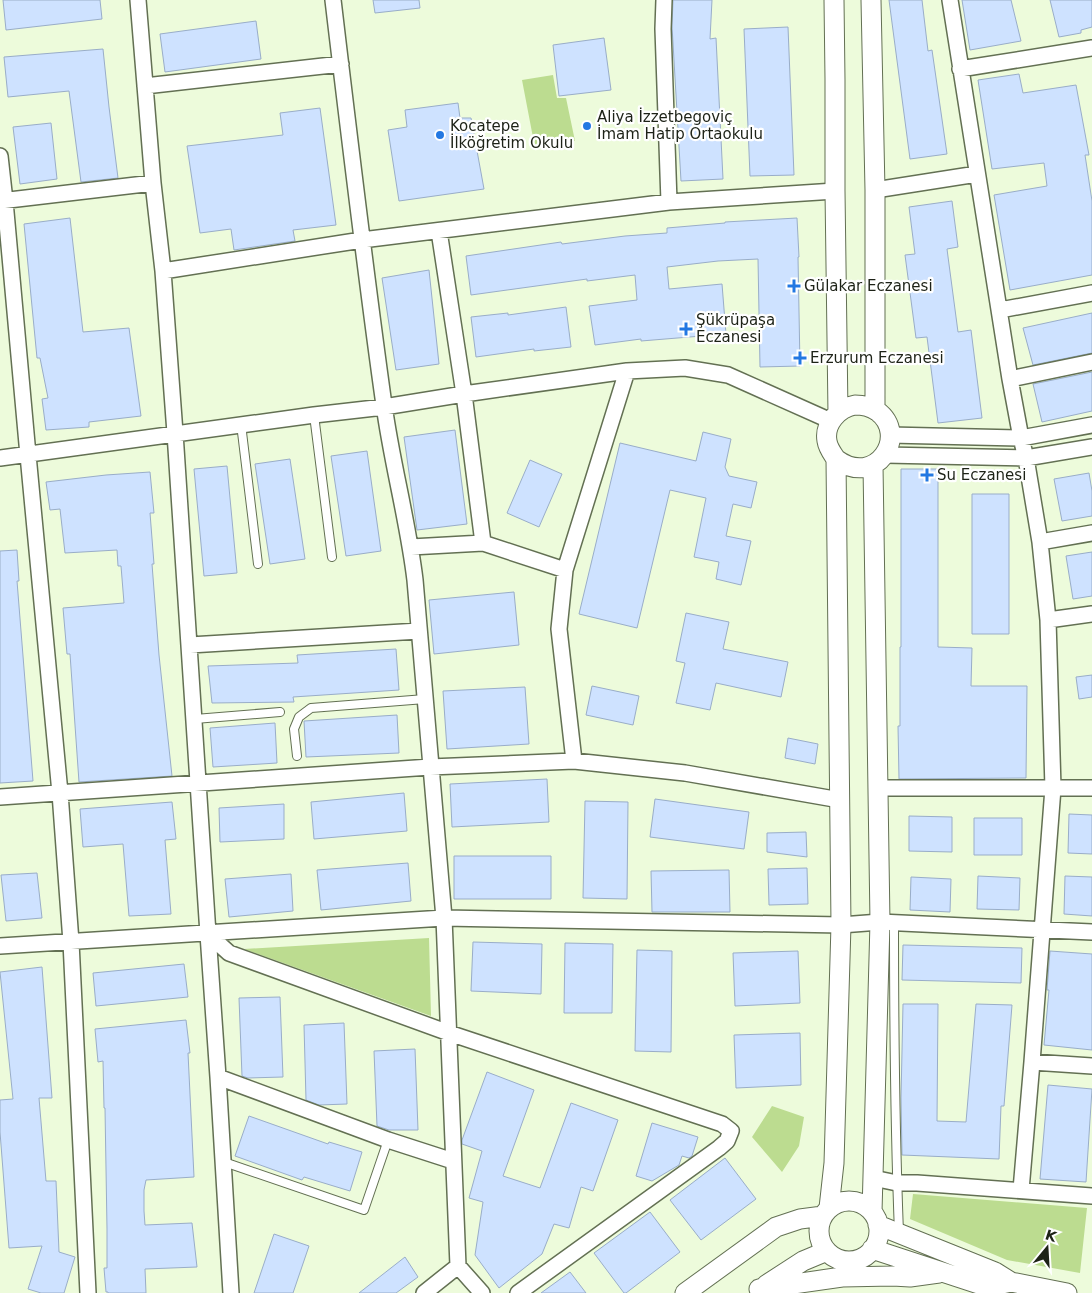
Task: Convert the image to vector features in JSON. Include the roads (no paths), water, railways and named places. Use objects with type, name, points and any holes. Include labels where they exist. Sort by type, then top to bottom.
[{"type":"street","points":[[138,0],[176,433],[231,1293]]},
{"type":"street","points":[[333,0],[384,407],[411,547],[444,918],[458,1266],[482,1293]]},
{"type":"street","points":[[664,0],[663,29],[669,202]]},
{"type":"street","points":[[834,0],[834,417],[828,430],[827,441],[830,450],[836,459],[844,465],[853,468],[863,468],[879,460],[1026,458],[1092,447]]},
{"type":"street","points":[[871,0],[875,190],[875,410]]},
{"type":"street","points":[[950,0],[1010,379],[1040,542],[1048,620],[1053,788],[1020,1190]]},
{"type":"street","points":[[960,69],[1092,49]]},
{"type":"street","points":[[145,86],[341,64]]},
{"type":"street","points":[[0,156],[60,793],[71,942],[88,1293]]},
{"type":"street","points":[[875,190],[977,174]]},
{"type":"street","points":[[3,201],[154,183]]},
{"type":"street","points":[[163,271],[362,240],[669,202],[835,191]]},
{"type":"street","points":[[439,231],[464,394],[483,543]]},
{"type":"street","points":[[1000,310],[1092,293]]},
{"type":"street","points":[[1010,379],[1092,362]]},
{"type":"street","points":[[0,458],[241,424],[384,407],[627,372],[685,368],[728,375],[834,417]]},
{"type":"street","points":[[574,761],[559,629],[565,570],[627,372]]},
{"type":"street","points":[[834,417],[846,408],[856,405],[866,406],[875,410],[886,421],[890,435],[889,446],[879,460],[878,788],[887,922],[873,1178],[875,1218],[879,1231],[877,1241],[872,1249],[865,1256],[855,1260],[845,1260],[827,1251],[822,1243],[820,1234],[820,1224],[826,1212],[834,1163],[841,925],[836,459]]},
{"type":"street","points":[[890,435],[1021,438],[1092,425]]},
{"type":"street","points":[[1040,542],[1092,533]]},
{"type":"street","points":[[411,547],[483,543],[565,570]]},
{"type":"street","points":[[1048,620],[1092,614]]},
{"type":"street","points":[[190,645],[419,631]]},
{"type":"street","points":[[0,797],[430,767],[574,761],[685,773],[840,800]]},
{"type":"street","points":[[878,788],[1092,788]]},
{"type":"street","points":[[0,946],[444,918],[841,925],[887,922],[1092,932]]},
{"type":"street","points":[[208,934],[229,953],[449,1033],[722,1124],[731,1131],[728,1141],[719,1148],[518,1293]]},
{"type":"street","points":[[1032,1062],[1092,1066]]},
{"type":"street","points":[[218,1077],[388,1140],[453,1161]]},
{"type":"street","points":[[873,1178],[897,1182],[1092,1196]]},
{"type":"street","points":[[685,1293],[776,1227],[826,1212],[837,1203],[847,1201],[865,1206],[875,1218],[900,1234],[995,1272],[1018,1286]]},
{"type":"street","points":[[872,1249],[988,1287],[1018,1286],[1067,1293]]},
{"type":"street","points":[[756,1291],[802,1261],[827,1251]]},
{"type":"street","points":[[424,1293],[458,1266]]},
{"type":"street","points":[[756,1291],[842,1277],[910,1277],[944,1272]]},
{"type":"lane","points":[[314,415],[332,557]]},
{"type":"lane","points":[[241,424],[258,564]]},
{"type":"lane","points":[[297,756],[294,729],[299,717],[311,708],[425,700]]},
{"type":"lane","points":[[195,719],[280,712]]},
{"type":"lane","points":[[887,922],[894,1015],[897,1182],[900,1234]]},
{"type":"lane","points":[[224,1162],[364,1210],[388,1140]]},
{"type":"place","name":"Aliya İzzetbegoviç İmam Hatip Ortaokulu","points":[[587,126]]},
{"type":"place","name":"Kocatepe İlköğretim Okulu","points":[[440,135]]},
{"type":"place","name":"Gülakar Eczanesi","points":[[794,286]]},
{"type":"place","name":"Şükrüpaşa Eczanesi","points":[[686,329]]},
{"type":"place","name":"Erzurum Eczanesi","points":[[800,358]]},
{"type":"place","name":"Su Eczanesi","points":[[927,475]]}]
